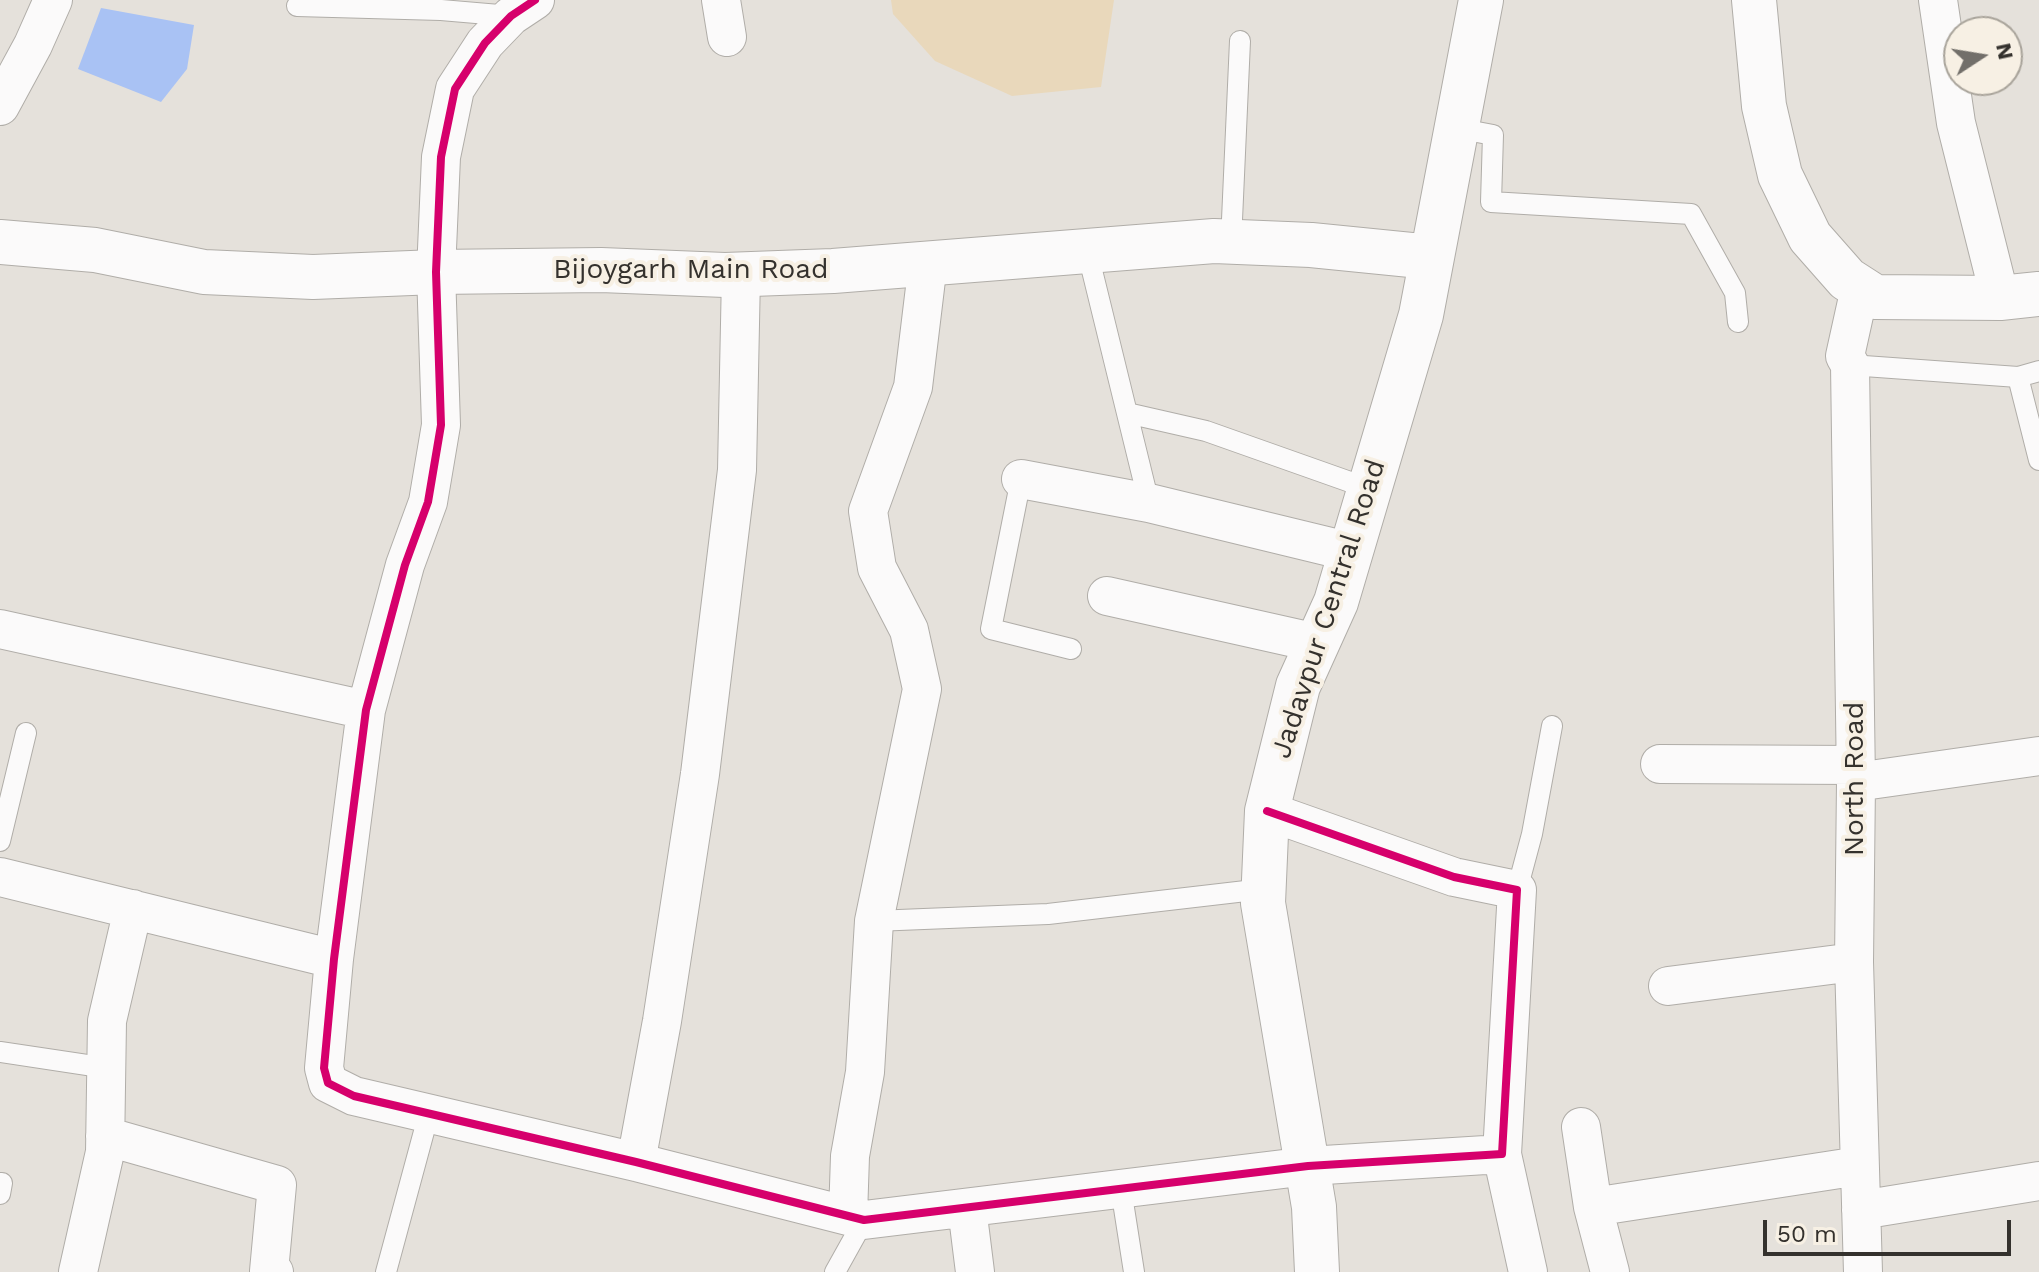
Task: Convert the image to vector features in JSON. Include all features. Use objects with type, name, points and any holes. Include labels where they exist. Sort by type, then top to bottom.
[{"type":"street","points":[[0,106],[53,0]]},
{"type":"street","points":[[721,0],[727,37]]},
{"type":"street","name":"Jadavpur Central Road","points":[[1317,1272],[1314,1207],[1308,1166],[1263,903],[1267,811],[1298,686],[1336,602],[1421,315],[1481,0]]},
{"type":"street","points":[[1754,0],[1764,106],[1780,175],[1810,237],[1847,279],[1875,297],[2019,296],[1956,123],[1938,0]]},
{"type":"street","points":[[523,8],[485,43],[455,89],[441,157],[436,272],[441,425],[428,502],[405,565],[366,710],[334,959],[324,1068],[328,1083],[354,1096],[636,1162],[856,1218],[967,1208],[1308,1166],[1502,1154]]},
{"type":"street","name":"Bijoygarh Main Road","points":[[0,242],[95,250],[204,272],[313,277],[601,270],[741,275],[1231,242],[1311,245],[1431,257]]},
{"type":"street","points":[[856,1218],[850,1156],[865,1072],[874,921],[922,689],[909,630],[877,568],[868,511],[913,387],[928,263]]},
{"type":"street","points":[[636,1162],[662,1021],[700,774],[737,470],[741,275]]},
{"type":"street","name":"North Road","points":[[1860,288],[1845,356],[1850,365],[1856,773],[1854,962],[1863,1272]]},
{"type":"street","points":[[1021,479],[1149,503],[1351,552]]},
{"type":"street","points":[[1107,596],[1317,643]]},
{"type":"street","points":[[0,629],[366,710]]},
{"type":"street","points":[[1660,764],[1856,773],[2039,756]]},
{"type":"street","points":[[1267,811],[1454,877],[1517,890],[1502,1154],[1528,1272]]},
{"type":"street","points":[[0,877],[334,959]]},
{"type":"street","points":[[78,1272],[105,1152],[107,1021],[133,909]]},
{"type":"street","points":[[1668,986],[1854,962]]},
{"type":"street","points":[[1581,1127],[1593,1207],[1610,1272]]},
{"type":"street","points":[[105,1136],[277,1185],[269,1271],[274,1272]]},
{"type":"street","points":[[1593,1207],[1859,1166]]},
{"type":"street","points":[[1861,1210],[2039,1181]]},
{"type":"street","points":[[967,1208],[975,1272]]},
{"type":"lane","points":[[297,6],[370,4],[441,10],[523,8]]},
{"type":"lane","points":[[1231,242],[1240,41]]},
{"type":"lane","points":[[1456,128],[1493,135],[1491,202],[1691,214],[1735,293],[1738,322]]},
{"type":"lane","points":[[1087,250],[1149,503]]},
{"type":"lane","points":[[1850,365],[2018,377],[2039,371]]},
{"type":"lane","points":[[2018,377],[2039,460]]},
{"type":"lane","points":[[1127,413],[1206,431],[1370,489]]},
{"type":"lane","points":[[1021,479],[991,629],[1071,649]]},
{"type":"lane","points":[[1517,890],[1532,834],[1552,726]]},
{"type":"lane","points":[[0,841],[26,733]]},
{"type":"lane","points":[[874,921],[1048,914],[1263,889]]},
{"type":"lane","points":[[0,1052],[107,1068]]},
{"type":"lane","points":[[386,1272],[429,1113]]},
{"type":"lane","points":[[0,1183],[0,1194]]},
{"type":"lane","points":[[1121,1189],[1134,1272]]},
{"type":"lane","points":[[835,1272],[856,1218]]},
{"type":"shaded area","points":[[891,0],[1114,0],[1101,87],[1012,96],[935,61],[893,14]]},
{"type":"water","points":[[101,8],[194,25],[187,69],[161,102],[78,69]]},
{"type":"cycle path","points":[[535,0],[511,16],[485,43],[455,89],[441,157],[436,272],[441,425],[428,502],[405,565],[366,710],[334,959],[324,1068],[328,1083],[354,1096],[636,1162],[864,1220],[1308,1166],[1502,1154],[1517,890],[1454,877],[1267,811]]}]
